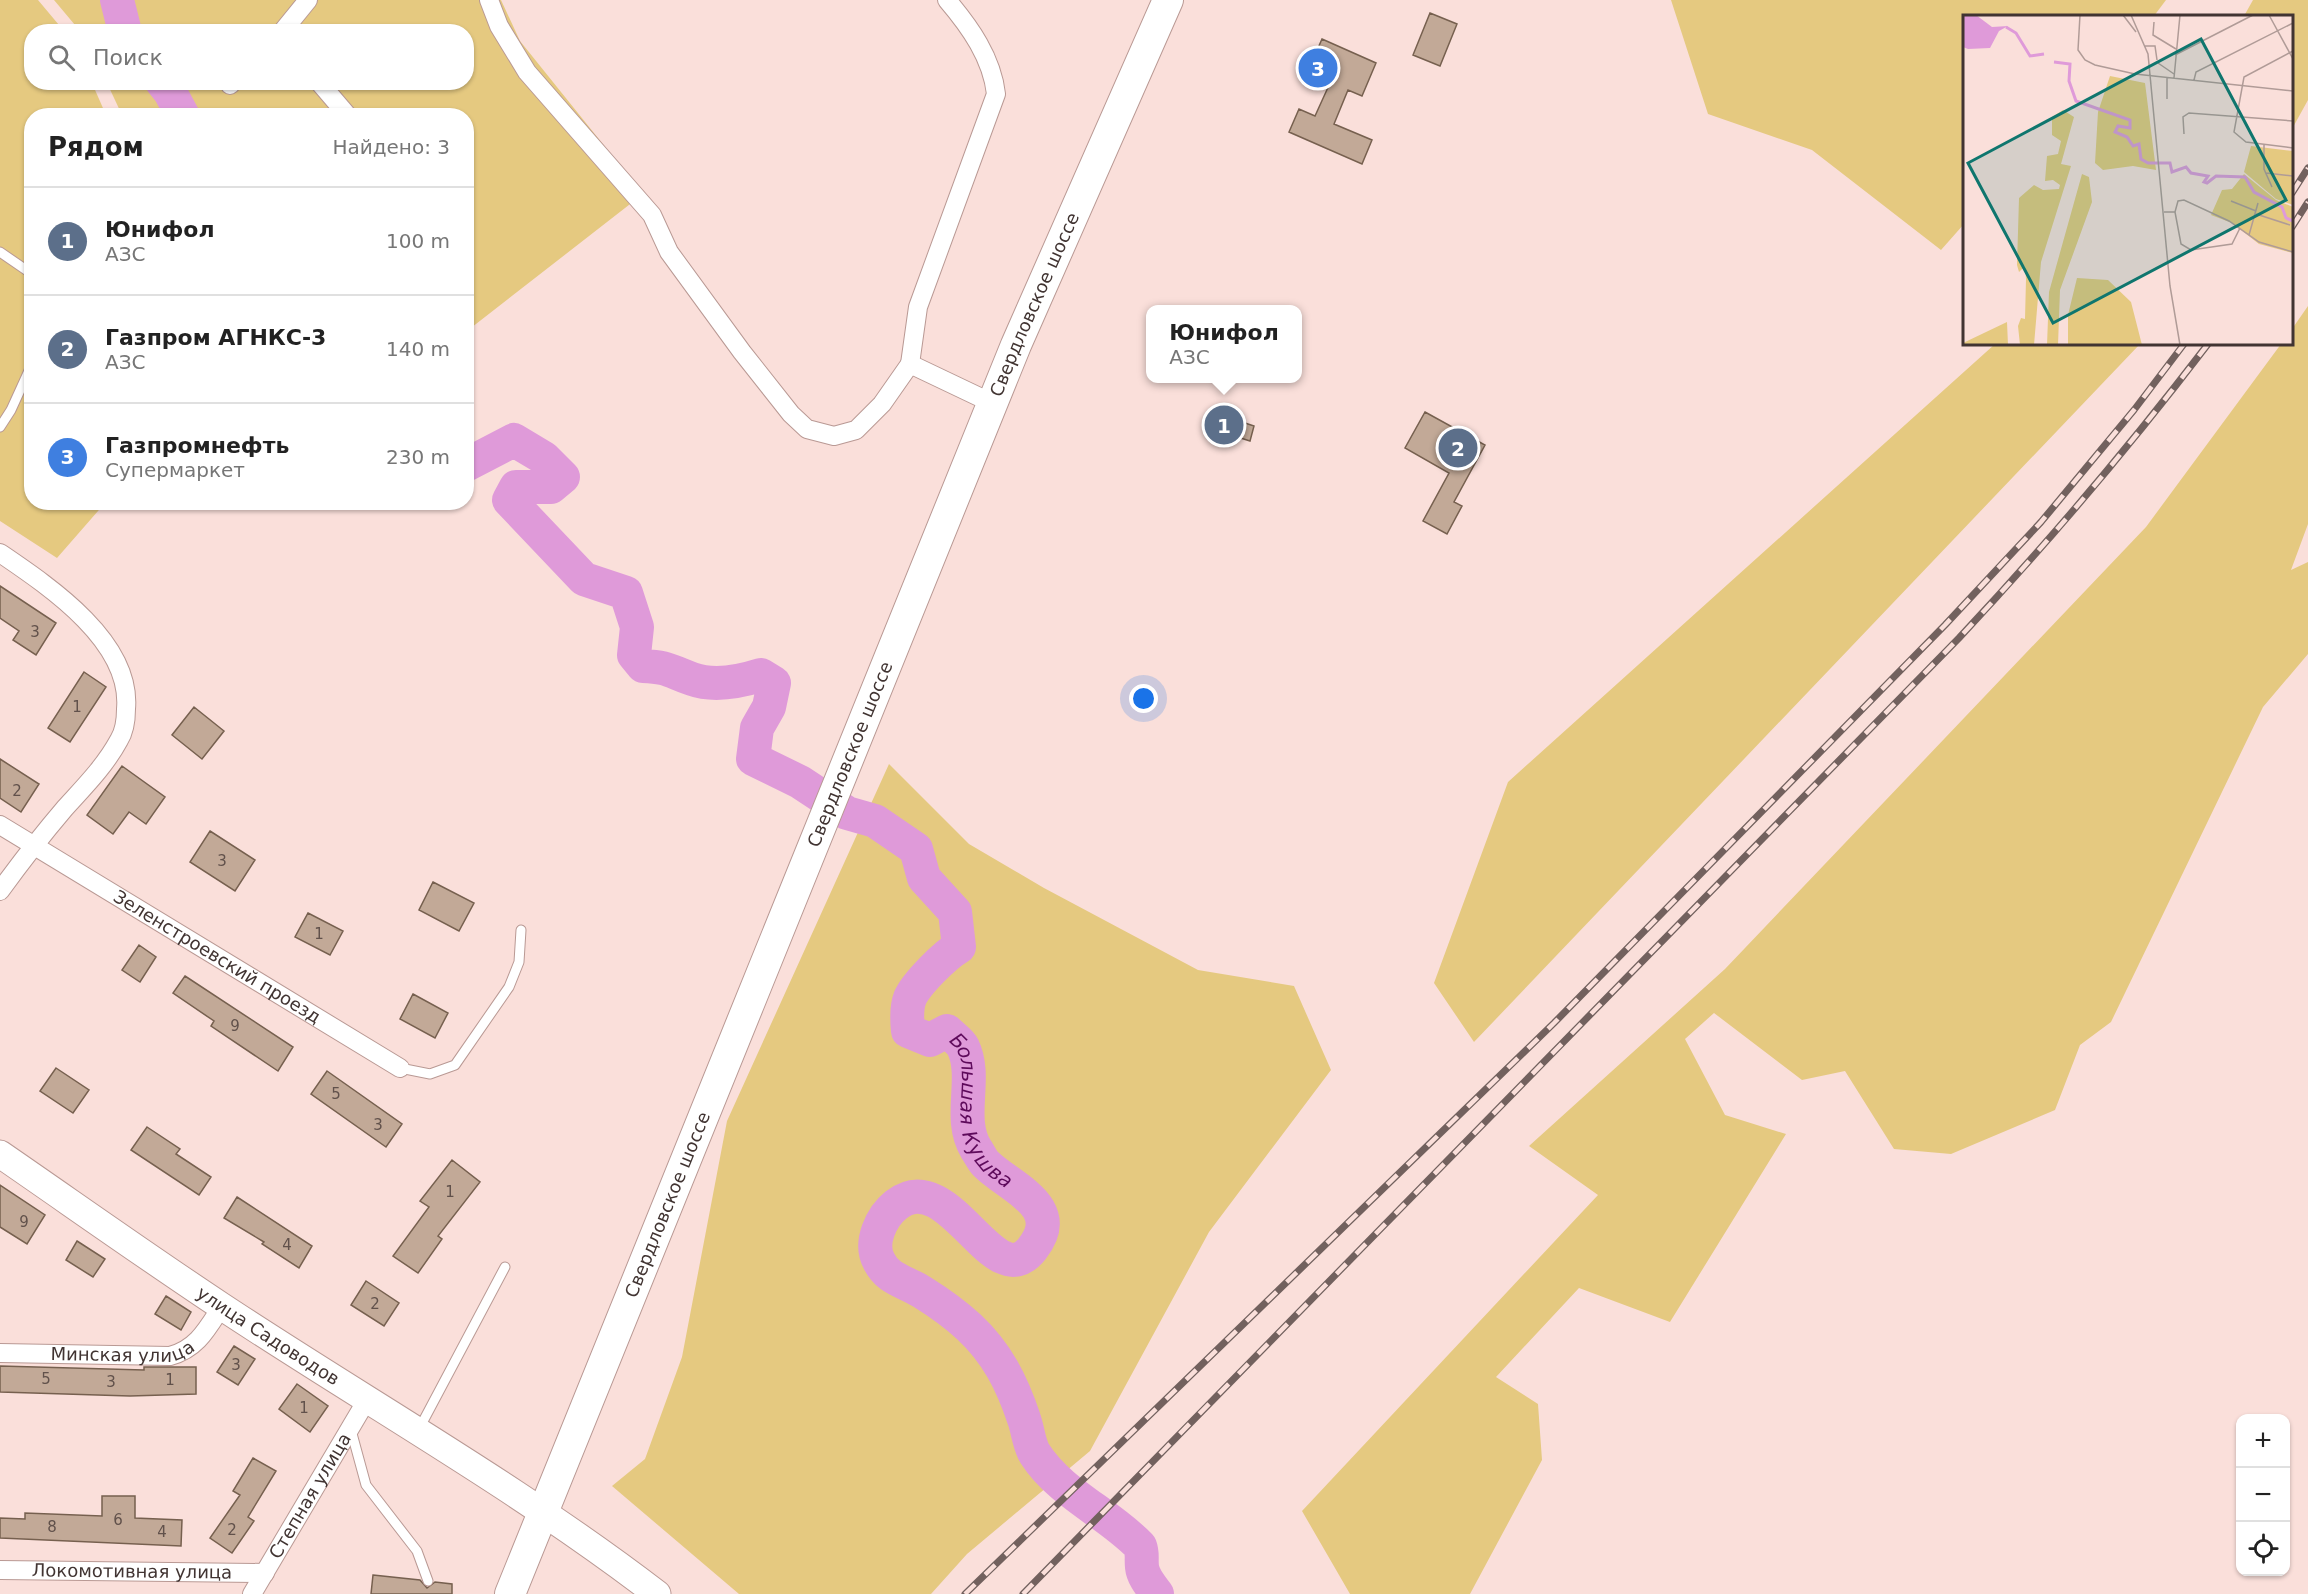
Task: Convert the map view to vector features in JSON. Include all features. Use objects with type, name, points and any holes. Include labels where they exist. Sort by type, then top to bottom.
[{"type":"main road","name":"Свердловское шоссе","points":[[510,1594],[1021,334],[1168,0]]},
{"type":"main road","name":"улица Садоводов","points":[[0,1155],[222,1306],[542,1512],[657,1594]]},
{"type":"street","points":[[489,0],[499,26],[527,72],[652,215],[669,252],[742,352],[791,414],[807,429],[834,436],[856,430],[882,405],[910,364],[918,307],[996,94],[994,74],[968,24],[947,0]]},
{"type":"street","points":[[287,24],[298,4]]},
{"type":"street","points":[[326,90],[341,108]]},
{"type":"street","points":[[910,364],[994,404]]},
{"type":"street","points":[[0,553],[35,577],[102,638],[118,662],[128,692],[121,738],[107,760],[33,846],[0,891]]},
{"type":"street","name":"Зеленстроевский проезд","points":[[0,825],[400,1068]]},
{"type":"street","name":"Минская улица","points":[[0,1353],[170,1356],[184,1352],[195,1345],[222,1306]]},
{"type":"street","name":"Степная улица","points":[[252,1594],[368,1398]]},
{"type":"street","name":"Локомотивная улица","points":[[0,1569],[265,1573]]},
{"type":"lane","points":[[0,252],[24,268]]},
{"type":"lane","points":[[0,427],[24,382]]},
{"type":"lane","points":[[400,1068],[430,1074],[455,1065],[509,987],[519,962],[521,930]]},
{"type":"lane","points":[[418,1431],[505,1267]]},
{"type":"lane","points":[[351,1428],[366,1485],[417,1551],[428,1581]]},
{"type":"shaded area","points":[[0,0],[38,0],[58,24],[24,24],[24,90],[95,90],[103,108],[24,108],[24,510],[99,510],[57,558],[0,521]]},
{"type":"shaded area","points":[[54,0],[501,0],[520,41],[643,194],[474,326],[474,108],[119,108],[110,90],[474,90],[474,24],[74,24]]},
{"type":"shaded area","points":[[1671,0],[2166,0],[2155,15],[1963,15],[1963,225],[1941,250],[1812,150],[1708,114]]},
{"type":"shaded area","points":[[2253,0],[2308,0],[2308,100],[2293,127],[2293,15],[2245,15]]},
{"type":"shaded area","points":[[2308,306],[2308,524],[2291,570],[2308,562],[2308,654],[2263,707],[2111,1022],[2080,1045],[2055,1110],[1951,1154],[1894,1149],[1845,1071],[1802,1080],[1714,1013],[1685,1039],[1725,1115],[1786,1134],[1670,1322],[1579,1288],[1496,1377],[1538,1404],[1542,1460],[1470,1594],[1350,1594],[1302,1511],[1598,1195],[1529,1146],[1725,969],[2146,527],[2280,345],[2293,345],[2293,328]]},
{"type":"shaded area","points":[[1994,345],[2139,345],[1474,1042],[1434,983],[1508,782]]},
{"type":"shaded area","points":[[889,764],[969,844],[1044,888],[1198,970],[1294,986],[1331,1070],[1209,1232],[1090,1451],[967,1554],[931,1594],[739,1594],[612,1486],[645,1459],[682,1357],[727,1121]]},
{"type":"building","points":[[1430,13],[1457,24],[1440,66],[1413,55]]},
{"type":"building","points":[[1322,39],[1376,63],[1362,96],[1348,90],[1334,124],[1372,140],[1362,164],[1289,132],[1299,109],[1315,116],[1330,83],[1307,73]]},
{"type":"building","points":[[1218,407],[1235,413],[1233,419],[1254,426],[1250,441],[1228,434],[1226,439],[1210,433]]},
{"type":"building","points":[[1425,412],[1485,445],[1454,502],[1462,506],[1447,534],[1423,521],[1449,473],[1405,448]]},
{"type":"building","points":[[0,586],[56,623],[36,655],[13,640],[19,631],[0,618]]},
{"type":"building","points":[[84,672],[106,687],[70,742],[48,728]]},
{"type":"building","points":[[194,707],[224,731],[202,759],[172,735]]},
{"type":"building","points":[[0,759],[39,784],[21,812],[0,798]]},
{"type":"building","points":[[122,766],[165,797],[146,824],[129,812],[113,834],[87,815]]},
{"type":"building","points":[[210,831],[255,860],[235,891],[190,862]]},
{"type":"building","points":[[433,882],[474,903],[459,931],[419,910]]},
{"type":"building","points":[[308,913],[343,931],[330,955],[295,937]]},
{"type":"building","points":[[139,945],[156,957],[140,982],[122,970]]},
{"type":"building","points":[[185,976],[293,1047],[278,1071],[211,1026],[214,1021],[173,993]]},
{"type":"building","points":[[413,994],[448,1013],[435,1038],[400,1019]]},
{"type":"building","points":[[56,1068],[89,1090],[73,1113],[40,1091]]},
{"type":"building","points":[[327,1071],[402,1124],[386,1147],[311,1094]]},
{"type":"building","points":[[147,1127],[180,1149],[176,1154],[211,1177],[199,1195],[131,1150]]},
{"type":"building","points":[[452,1160],[480,1182],[438,1236],[442,1239],[418,1273],[393,1256],[429,1207],[420,1201]]},
{"type":"building","points":[[0,1185],[45,1215],[27,1244],[0,1227]]},
{"type":"building","points":[[237,1197],[312,1246],[299,1268],[262,1244],[264,1242],[224,1218]]},
{"type":"building","points":[[77,1241],[105,1259],[93,1277],[66,1260]]},
{"type":"building","points":[[366,1281],[399,1303],[384,1326],[351,1305]]},
{"type":"building","points":[[166,1296],[191,1312],[181,1330],[155,1314]]},
{"type":"building","points":[[234,1346],[255,1359],[238,1385],[217,1372]]},
{"type":"building","points":[[0,1366],[144,1370],[144,1367],[196,1367],[196,1394],[130,1396],[0,1392]]},
{"type":"building","points":[[297,1384],[328,1406],[310,1432],[279,1409]]},
{"type":"building","points":[[253,1458],[276,1471],[248,1517],[254,1521],[232,1553],[210,1538],[240,1495],[233,1491]]},
{"type":"building","points":[[102,1496],[135,1496],[135,1518],[182,1520],[181,1546],[0,1538],[0,1518],[25,1519],[25,1513],[102,1516]]},
{"type":"building","points":[[373,1575],[420,1580],[427,1588],[435,1582],[452,1584],[452,1594],[371,1594]]},
{"type":"waterway","name":"Большая Кушва","points":[[117,0],[123,24]]},
{"type":"waterway","name":"Большая Кушва","points":[[168,90],[179,108]]},
{"type":"waterway","name":"Большая Кушва","points":[[474,461],[514,440],[544,458],[563,477],[551,487],[516,487],[509,500],[584,579],[626,593],[637,627],[634,655],[643,666],[664,668],[709,683],[735,681],[761,675],[774,683],[769,707],[757,728],[753,759],[800,782],[847,813],[875,821],[916,849],[924,878],[955,912],[959,947],[946,956],[913,992],[908,1006],[908,1031],[930,1040],[947,1031],[962,1045],[969,1072],[968,1124],[976,1149],[986,1164],[1031,1199],[1043,1221],[1041,1234],[1032,1249],[1017,1259],[1002,1257],[986,1246],[952,1213],[935,1201],[916,1197],[896,1205],[881,1223],[876,1239],[876,1254],[887,1272],[946,1308],[988,1347],[1014,1393],[1035,1454],[1057,1480],[1114,1523],[1140,1546],[1144,1574],[1157,1594]]},
{"type":"railway","points":[[2293,191],[2308,168]]},
{"type":"railway","points":[[2293,225],[2308,202]]},
{"type":"railway","points":[[965,1594],[1554,1023],[1945,625],[2041,522],[2134,410],[2183,345]]},
{"type":"railway","points":[[1023,1594],[1959,638],[2087,494],[2207,345]]},
{"type":"place","name":"Газпромнефть","points":[[1318,68]]},
{"type":"place","name":"Юнифол","points":[[1224,425]]},
{"type":"place","name":"Газпром АГНКС-3","points":[[1458,448]]}]
